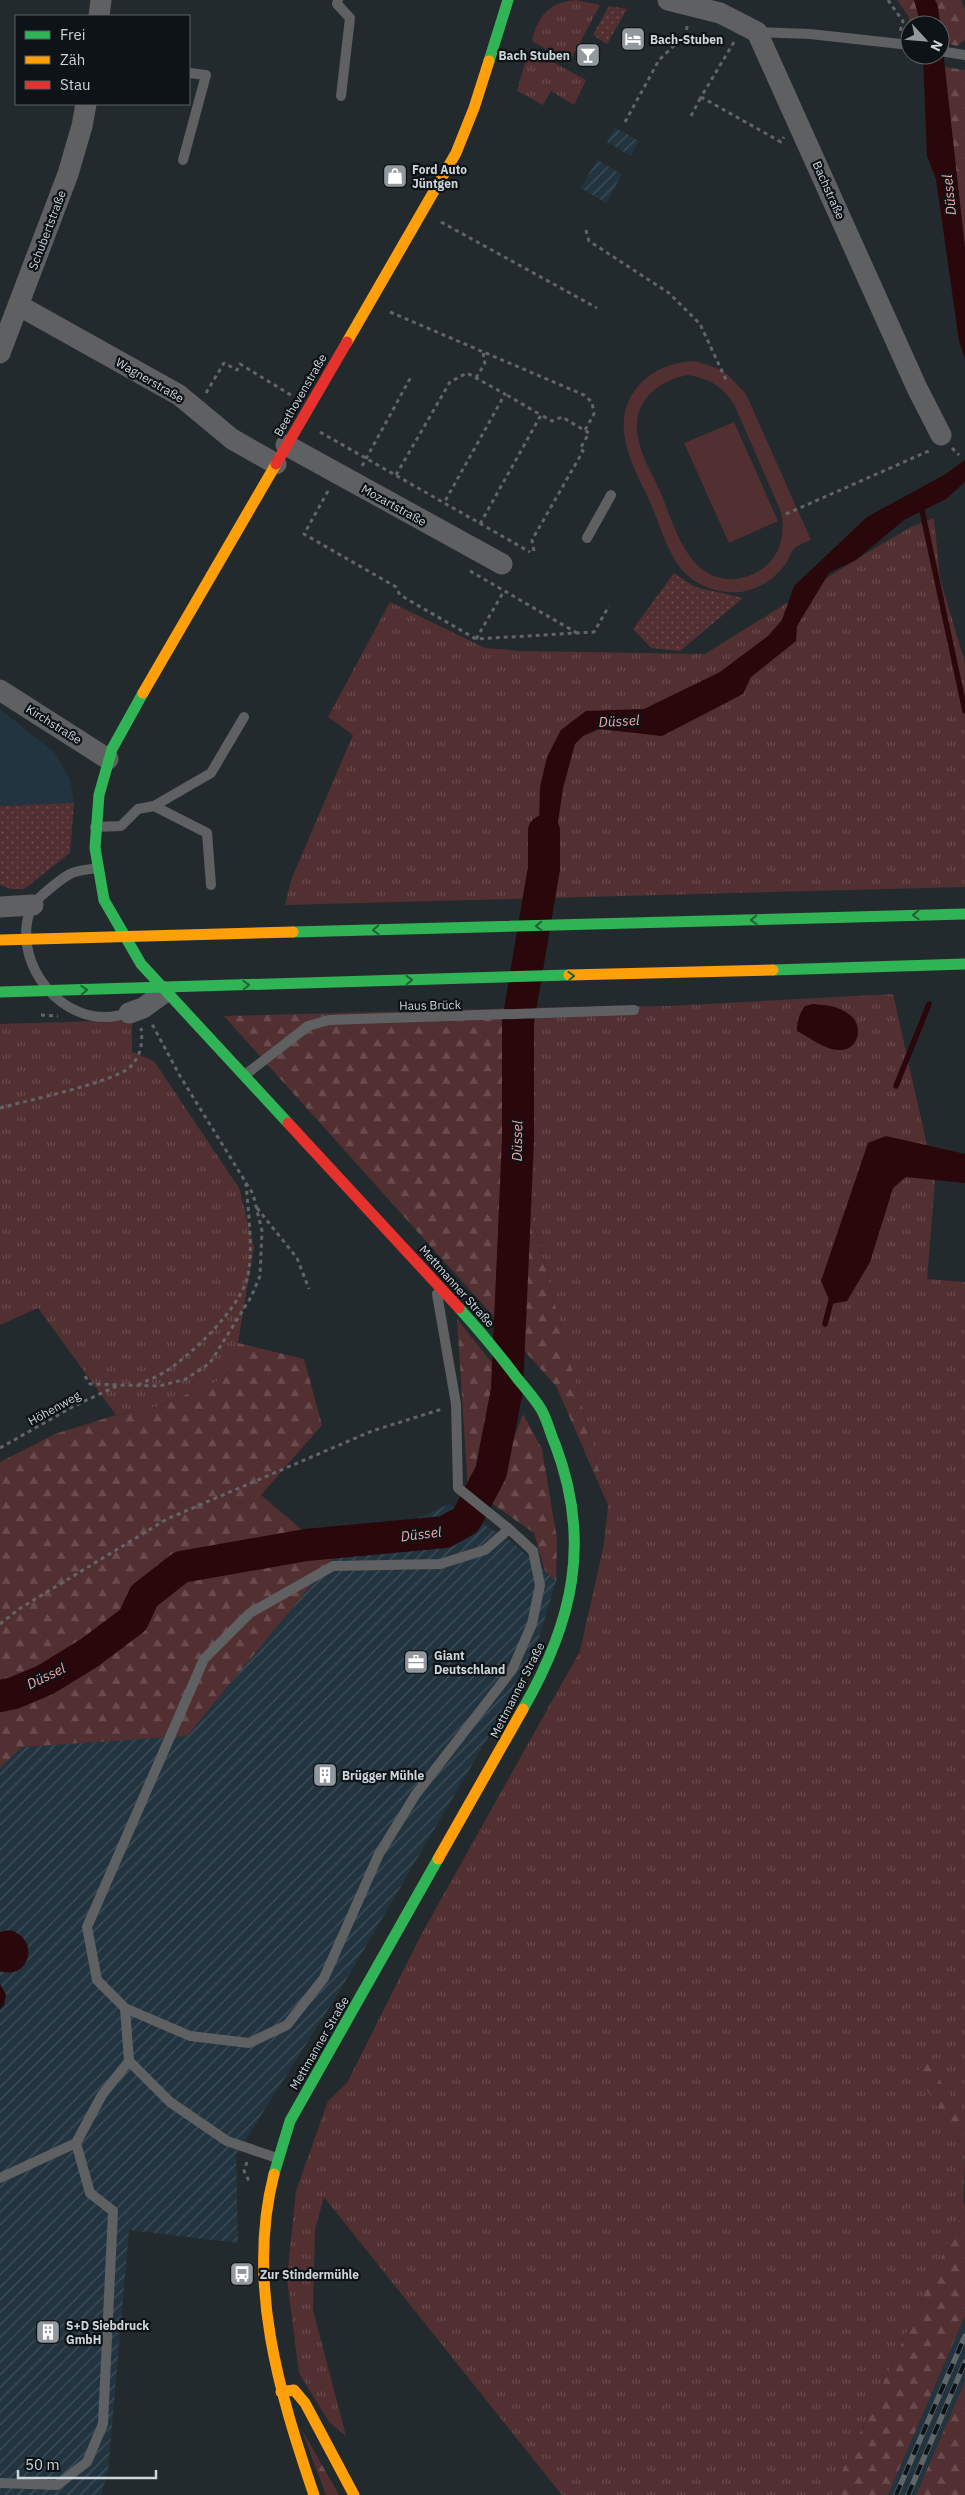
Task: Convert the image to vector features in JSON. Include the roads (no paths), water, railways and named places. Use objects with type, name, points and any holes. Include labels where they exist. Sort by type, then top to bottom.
[{"type":"main road","name":"Beethovenstraße","points":[[97,795],[108,759],[169,646],[368,303],[423,212],[460,144],[474,108],[508,0]]},
{"type":"main road","name":"Mettmanner Straße","points":[[97,795],[95,828],[96,868],[104,900],[141,964],[435,1281],[484,1336],[529,1391],[541,1409],[556,1444],[566,1473],[572,1504],[575,1556],[568,1607],[558,1641],[544,1672],[468,1810],[290,2121],[278,2158],[267,2206],[263,2271],[268,2330],[281,2392],[314,2495]]},
{"type":"main road","points":[[0,940],[965,914]]},
{"type":"main road","points":[[0,992],[965,964]]},
{"type":"main road","points":[[281,2392],[294,2390],[305,2403],[354,2495]]},
{"type":"street","points":[[99,15],[101,0]]},
{"type":"street","points":[[668,0],[720,13],[751,28]]},
{"type":"street","name":"Bachstraße","points":[[751,28],[804,132],[917,388],[941,435]]},
{"type":"street","name":"Schubertstraße","points":[[0,353],[68,174],[82,126],[86,105]]},
{"type":"street","name":"Wagnerstraße","points":[[18,305],[179,395],[232,439],[276,464]]},
{"type":"street","name":"Mozartstraße","points":[[286,445],[502,564]]},
{"type":"street","name":"Kirchstraße","points":[[0,690],[108,759]]},
{"type":"street","points":[[0,906],[33,905]]},
{"type":"street","points":[[137,1011],[165,992]]},
{"type":"lane","points":[[338,0],[337,4],[350,18],[341,96]]},
{"type":"lane","points":[[751,28],[900,44]]},
{"type":"lane","points":[[950,53],[965,55]]},
{"type":"lane","points":[[183,160],[206,75],[190,73]]},
{"type":"lane","points":[[587,538],[611,495]]},
{"type":"lane","points":[[95,828],[120,826],[138,809],[154,806],[210,774],[244,717]]},
{"type":"lane","points":[[154,806],[207,833],[211,885]]},
{"type":"lane","points":[[96,868],[70,874],[33,905],[26,934],[33,969],[56,999],[81,1012],[106,1018],[137,1011]]},
{"type":"lane","name":"Haus Brück","points":[[245,1076],[308,1026],[330,1020],[634,1010]]},
{"type":"lane","points":[[435,1281],[456,1404],[458,1488],[509,1529],[533,1550],[540,1585],[532,1624],[512,1670],[416,1794],[378,1854],[324,1978],[287,2025],[249,2043],[190,2036],[125,2008],[98,1980],[87,1926],[204,1659],[250,1613],[333,1566],[440,1564],[485,1550],[509,1529]]},
{"type":"lane","points":[[125,2008],[129,2060],[170,2102],[227,2141],[278,2158]]},
{"type":"lane","points":[[0,2178],[76,2143],[102,2096],[129,2060]]},
{"type":"lane","points":[[0,2483],[58,2485],[88,2462],[103,2424],[113,2211],[90,2193],[76,2143]]},
{"type":"water","points":[[914,0],[935,0],[939,15],[918,15]]},
{"type":"water","points":[[923,65],[945,65],[965,248],[965,359],[959,341],[936,179],[927,156]]},
{"type":"water","points":[[965,460],[965,482],[946,499],[904,520],[856,560],[829,573],[797,626],[796,641],[751,677],[743,694],[662,736],[599,729],[583,736],[575,744],[563,788],[557,829],[560,871],[538,877],[540,787],[547,757],[561,730],[586,711],[644,709],[720,672],[768,636],[782,620],[794,586],[867,517],[944,475]]},
{"type":"water","points":[[813,1004],[837,1008],[850,1015],[857,1025],[858,1031],[855,1042],[851,1046],[839,1050],[828,1048],[797,1031],[798,1021],[803,1009],[805,1006]]},
{"type":"water","points":[[886,1136],[965,1154],[965,1183],[906,1177],[893,1188],[870,1262],[847,1301],[831,1304],[821,1281],[868,1143]]},
{"type":"water","points":[[10,1930],[20,1935],[26,1942],[28,1958],[18,1970],[10,1973],[0,1971],[0,1932]]},
{"type":"water","points":[[0,1984],[6,1995],[4,2005],[0,2009]]},
{"type":"waterway","points":[[921,506],[965,711]]},
{"type":"waterway","name":"Düssel","points":[[0,1696],[14,1693],[45,1680],[89,1653],[133,1620],[144,1596],[181,1567],[306,1545],[445,1532],[466,1520],[491,1472],[507,1390],[518,1140],[518,1022],[544,868],[544,831]]},
{"type":"waterway","points":[[896,1086],[929,1004]]},
{"type":"waterway","points":[[825,1324],[832,1297]]},
{"type":"railway","points":[[896,2495],[965,2336]]},
{"type":"railway","points":[[908,2495],[965,2362]]},
{"type":"place","name":"Bach-Stuben","points":[[633,39]]},
{"type":"place","name":"Bach Stuben","points":[[588,55]]},
{"type":"place","name":"Ford Auto Jüntgen","points":[[395,176]]},
{"type":"place","name":"Giant Deutschland","points":[[416,1662]]},
{"type":"place","name":"Brügger Mühle","points":[[325,1775]]},
{"type":"place","name":"Zur Stindermühle","points":[[242,2274]]},
{"type":"place","name":"S+D Siebdruck GmbH","points":[[48,2332]]}]
